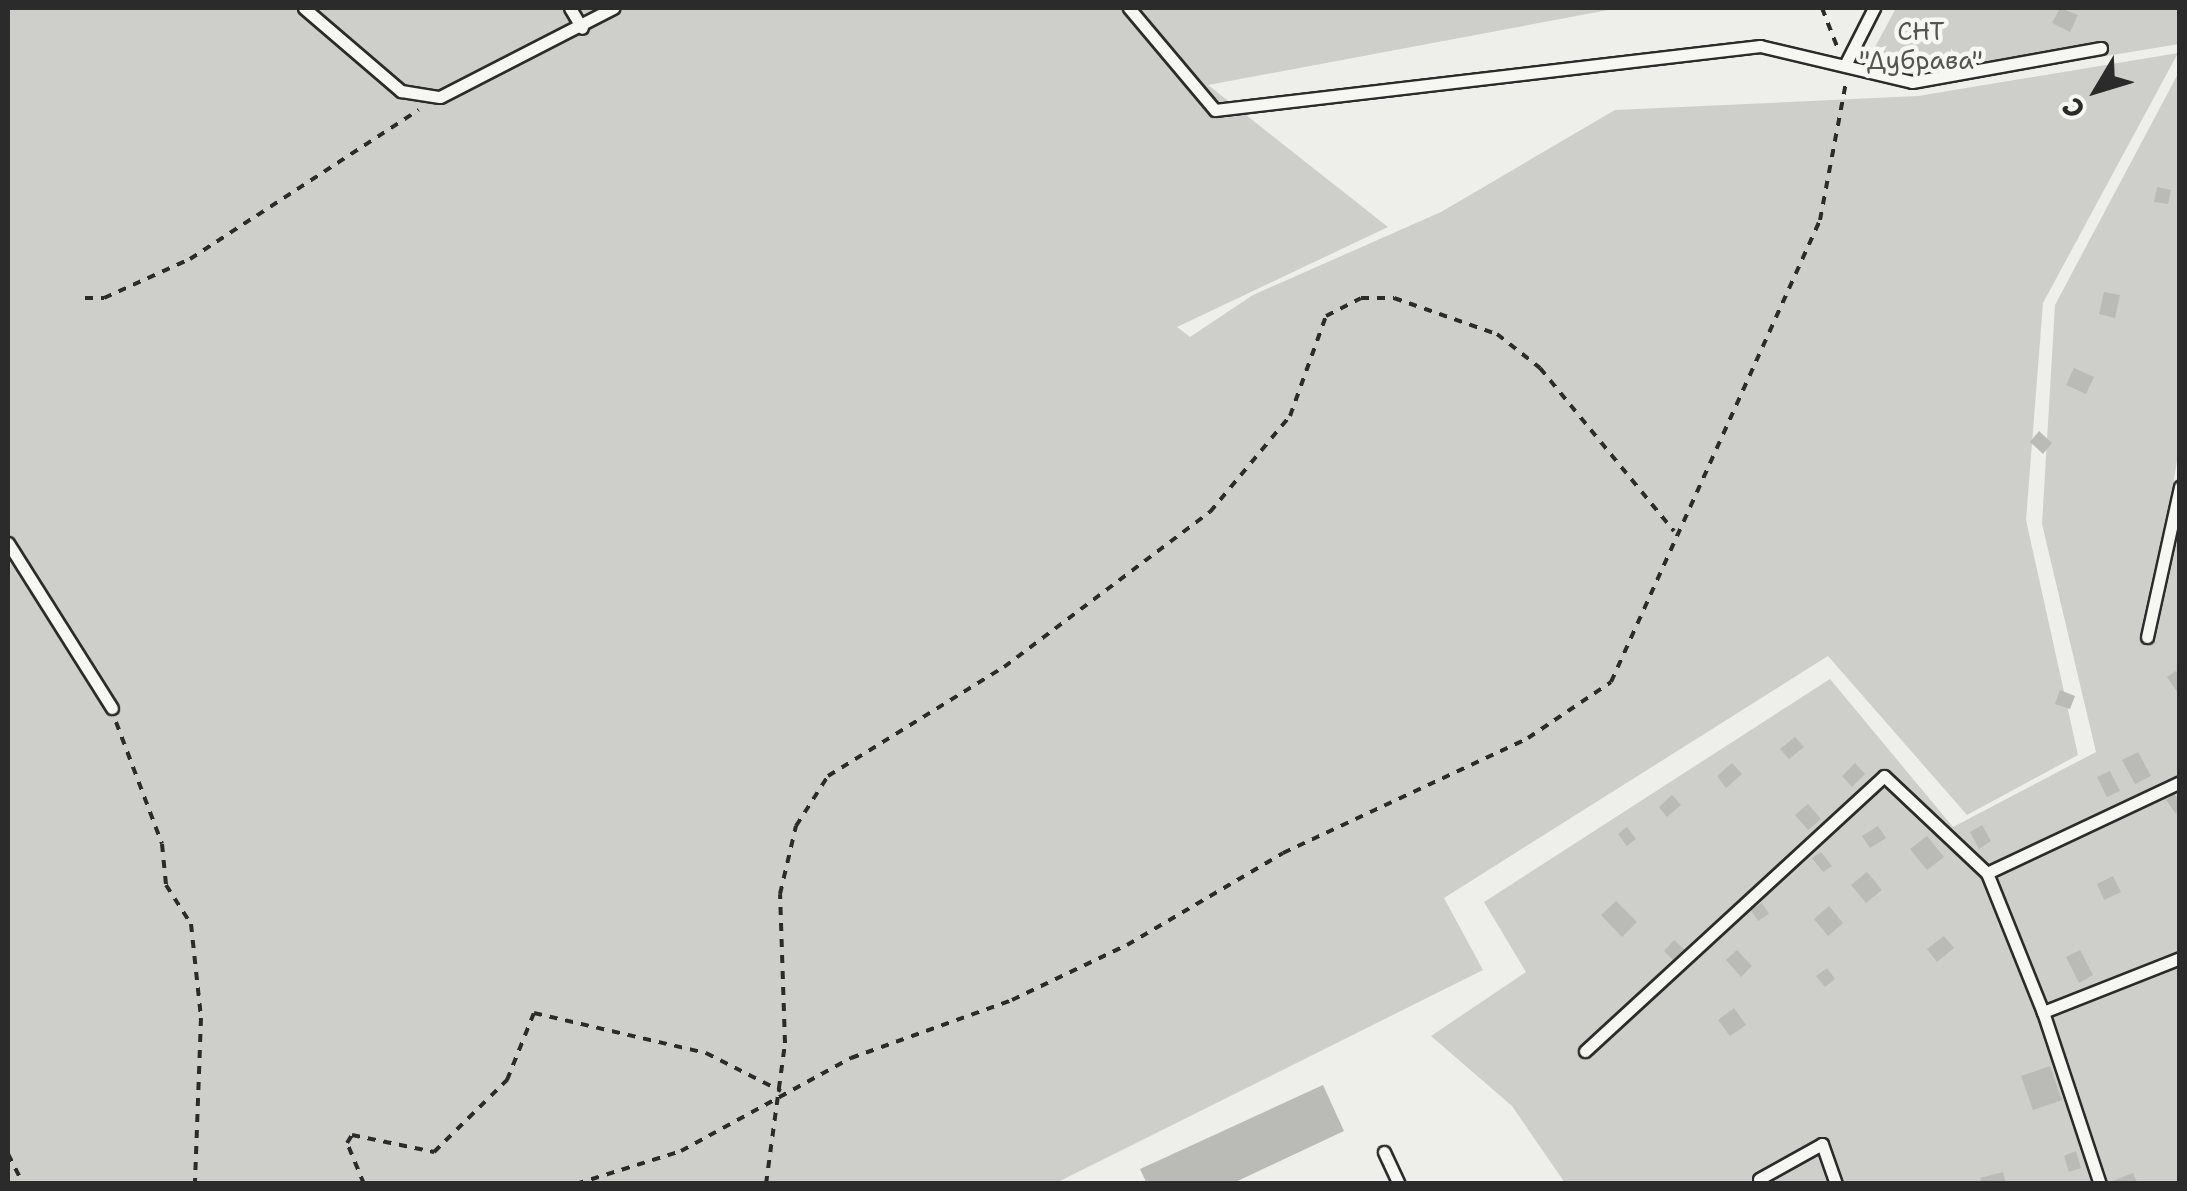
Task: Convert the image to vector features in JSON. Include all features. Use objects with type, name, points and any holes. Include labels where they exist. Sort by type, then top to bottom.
[{"type":"lane","points":[[304,8],[400,90],[440,97],[582,28],[613,8]]},
{"type":"lane","points":[[570,8],[582,28]]},
{"type":"lane","points":[[1129,8],[1215,110],[1760,46],[1912,82],[2101,48]]},
{"type":"lane","points":[[1845,64],[1874,8]]},
{"type":"lane","points":[[2148,636],[2180,487]]},
{"type":"lane","points":[[8,543],[112,708]]},
{"type":"lane","points":[[1584,1051],[1884,776],[1987,874],[2042,1012],[2100,1184]]},
{"type":"lane","points":[[1987,874],[2180,782]]},
{"type":"lane","points":[[2042,1012],[2180,958]]},
{"type":"lane","points":[[1759,1179],[1822,1144],[1836,1184]]},
{"type":"lane","points":[[1384,1152],[1398,1184]]},
{"type":"path","points":[[576,1184],[681,1151],[781,1091],[1078,968],[1283,853],[1578,709],[1611,682],[1636,638],[1675,532],[1820,220],[1848,95],[1845,64],[1822,8]]},
{"type":"path","points":[[85,298],[104,298],[190,259],[440,97]]},
{"type":"path","points":[[766,1184],[781,1091],[780,894],[796,826],[828,776],[1004,667],[1210,512],[1290,416],[1326,316],[1361,298],[1394,298],[1497,334],[1540,368],[1675,532]]},
{"type":"path","points":[[112,708],[162,844],[166,885],[191,924],[201,1018],[195,1184]]},
{"type":"path","points":[[364,1184],[346,1143],[352,1136],[434,1152],[506,1080],[534,1013],[706,1053],[781,1091]]},
{"type":"path","points":[[8,1154],[23,1184]]},
{"type":"green space","points":[[8,8],[1619,8],[1208,85],[1388,227],[1177,327],[1190,337],[1253,295],[1441,212],[1615,110],[1918,96],[2178,53],[2043,303],[2026,520],[2078,755],[1967,815],[1828,656],[1444,898],[1483,970],[1056,1183],[8,1183]]},
{"type":"green space","name":"СНТ \"Дубрава\"","points":[[1896,8],[2179,8],[2179,44],[1913,88],[1859,77]]},
{"type":"green space","points":[[2179,72],[2180,443],[2170,502],[2180,538],[2179,1183],[1565,1183],[1512,1106],[1431,1036],[1526,972],[1484,902],[1830,679],[1953,827],[2096,752],[2042,524],[2055,305]]},
{"type":"building","points":[[2060,8],[2078,15],[2070,32],[2052,23]]},
{"type":"building","points":[[2157,187],[2171,190],[2168,204],[2154,202]]},
{"type":"building","points":[[2104,292],[2120,295],[2115,318],[2099,314]]},
{"type":"building","points":[[2074,368],[2094,377],[2086,394],[2066,385]]},
{"type":"building","points":[[2039,431],[2052,443],[2043,454],[2030,442]]},
{"type":"building","points":[[2176,671],[2180,677],[2180,696],[2167,677]]},
{"type":"building","points":[[2060,690],[2075,696],[2070,709],[2055,704]]},
{"type":"building","points":[[1795,737],[1804,747],[1789,759],[1780,749]]},
{"type":"building","points":[[2138,752],[2151,776],[2135,784],[2122,760]]},
{"type":"building","points":[[1732,763],[1742,774],[1726,788],[1717,776]]},
{"type":"building","points":[[1855,763],[1865,774],[1852,787],[1842,776]]},
{"type":"building","points":[[2110,771],[2120,791],[2107,797],[2097,777]]},
{"type":"building","points":[[2174,794],[2180,801],[2176,814],[2166,800]]},
{"type":"building","points":[[1672,795],[1681,805],[1667,817],[1659,807]]},
{"type":"building","points":[[1808,804],[1821,819],[1808,830],[1795,815]]},
{"type":"building","points":[[1982,825],[1991,841],[1979,849],[1970,832]]},
{"type":"building","points":[[1878,826],[1886,838],[1870,848],[1862,836]]},
{"type":"building","points":[[1627,827],[1636,839],[1627,846],[1618,834]]},
{"type":"building","points":[[1927,836],[1944,857],[1927,870],[1910,849]]},
{"type":"building","points":[[1821,852],[1832,866],[1823,872],[1812,858]]},
{"type":"building","points":[[1867,872],[1882,890],[1866,903],[1851,885]]},
{"type":"building","points":[[2113,876],[2121,892],[2104,900],[2097,884]]},
{"type":"building","points":[[1616,901],[1637,922],[1622,937],[1601,915]]},
{"type":"building","points":[[1762,903],[1769,914],[1758,921],[1751,910]]},
{"type":"building","points":[[1829,906],[1843,923],[1828,936],[1814,919]]},
{"type":"building","points":[[1944,936],[1954,948],[1937,962],[1927,949]]},
{"type":"building","points":[[1674,940],[1687,952],[1676,963],[1664,951]]},
{"type":"building","points":[[1737,950],[1752,966],[1741,977],[1726,960]]},
{"type":"building","points":[[2080,950],[2093,975],[2079,983],[2066,957]]},
{"type":"building","points":[[1827,968],[1835,979],[1825,987],[1816,976]]},
{"type":"building","points":[[1734,1008],[1746,1025],[1730,1036],[1718,1020]]},
{"type":"building","points":[[2050,1066],[2062,1100],[2033,1110],[2021,1076]]},
{"type":"building","points":[[1323,1085],[1344,1131],[1231,1184],[1147,1184],[1140,1169]]},
{"type":"building","points":[[2076,1151],[2081,1168],[2069,1172],[2064,1156]]},
{"type":"building","points":[[2003,1172],[2006,1184],[1982,1184],[1980,1178]]},
{"type":"building","points":[[2133,1173],[2138,1184],[2108,1184],[2108,1183]]}]
